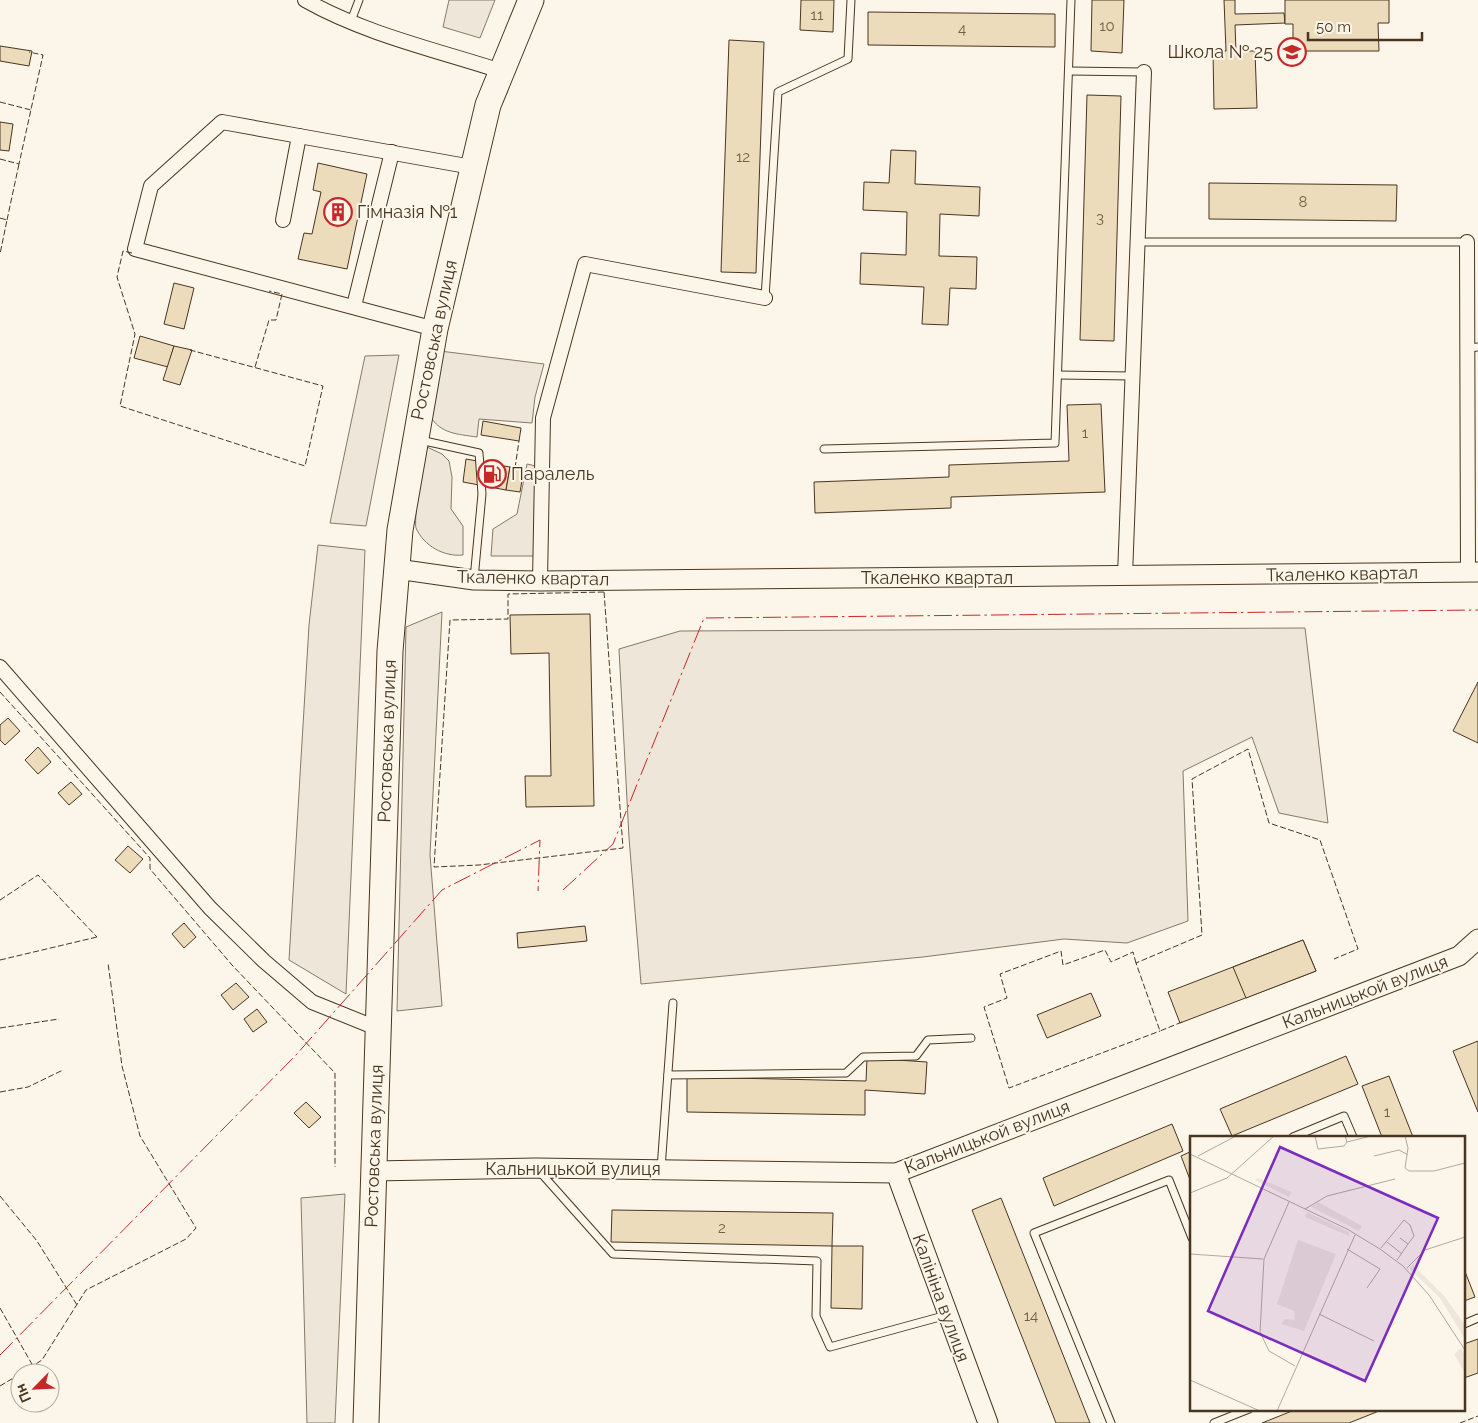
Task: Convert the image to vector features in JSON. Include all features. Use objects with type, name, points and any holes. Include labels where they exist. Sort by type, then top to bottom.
[{"type":"highway","name":"Ростовська вулиця","points":[[366,1423],[372,1171],[379,1029],[390,651],[400,530],[414,438],[435,329],[472,167],[488,105],[531,0]]},
{"type":"street","points":[[305,0],[330,14],[501,71]]},
{"type":"street","points":[[1125,576],[1144,72]]},
{"type":"street","points":[[435,329],[135,249],[151,186],[222,122],[472,167]]},
{"type":"street","points":[[283,220],[299,136]]},
{"type":"street","points":[[354,306],[392,152]]},
{"type":"street","points":[[1467,242],[1473,348],[1473,572]]},
{"type":"street","points":[[540,581],[543,418],[585,264],[765,298]]},
{"type":"street","name":"Ткаленко квартал","points":[[398,569],[474,580],[540,581],[1473,572]]},
{"type":"street","points":[[0,667],[210,908],[264,960],[312,1002],[379,1029]]},
{"type":"street","name":"Кальницькой вулиця","points":[[372,1171],[536,1168],[896,1173],[1459,956],[1478,939]]},
{"type":"street","name":"Калініна вулиця","points":[[896,1173],[988,1423]]},
{"type":"lane","points":[[350,21],[359,0]]},
{"type":"lane","points":[[765,298],[778,92],[848,59],[851,0]]},
{"type":"lane","points":[[824,449],[1055,444],[1071,0]]},
{"type":"lane","points":[[1069,71],[1144,72]]},
{"type":"lane","points":[[1137,242],[1467,242]]},
{"type":"lane","points":[[1058,375],[1132,376]]},
{"type":"lane","points":[[414,438],[479,453],[482,494],[474,580]]},
{"type":"lane","points":[[661,1169],[673,1003]]},
{"type":"lane","points":[[668,1075],[846,1073],[862,1057],[916,1056],[928,1040],[971,1038]]},
{"type":"lane","points":[[1295,1136],[1344,1116],[1353,1136]]},
{"type":"lane","points":[[536,1168],[613,1254],[817,1261],[816,1316],[830,1347],[947,1315]]},
{"type":"lane","points":[[1111,1423],[1034,1233],[1168,1180],[1190,1233]]},
{"type":"lane","points":[[1466,1323],[1478,1318]]},
{"type":"lane","points":[[1214,1423],[1246,1410]]},
{"type":"shaded area","points":[[449,0],[495,0],[480,38],[443,27]]},
{"type":"shaded area","points":[[440,351],[544,364],[535,397],[532,423],[479,419],[477,437],[444,430],[430,416]]},
{"type":"shaded area","points":[[399,355],[366,526],[330,523],[365,356]]},
{"type":"shaded area","points":[[427,447],[442,454],[449,461],[452,477],[451,509],[463,526],[463,555],[449,554],[435,549],[424,540],[416,528],[416,506],[420,471],[422,457]]},
{"type":"shaded area","points":[[527,464],[536,466],[536,556],[491,556],[493,529],[517,514]]},
{"type":"shaded area","points":[[318,545],[365,550],[346,994],[289,960],[309,625]]},
{"type":"shaded area","points":[[442,612],[430,855],[442,1006],[397,1011],[406,627]]},
{"type":"shaded area","points":[[1305,628],[1328,823],[1279,813],[1252,737],[1183,771],[1188,921],[1127,943],[1064,939],[923,957],[641,984],[629,838],[619,649],[680,631]]},
{"type":"shaded area","points":[[345,1194],[335,1423],[307,1423],[301,1198]]},
{"type":"building","points":[[801,0],[834,0],[833,32],[800,30]]},
{"type":"building","points":[[1092,0],[1124,0],[1122,53],[1091,51]]},
{"type":"building","points":[[1224,0],[1235,0],[1235,14],[1284,13],[1285,23],[1235,25],[1236,51],[1255,51],[1257,108],[1214,109],[1213,52],[1226,51]]},
{"type":"building","points":[[1285,0],[1389,0],[1389,23],[1378,23],[1379,51],[1293,51],[1293,24],[1285,24]]},
{"type":"building","points":[[868,12],[1055,14],[1055,47],[868,45]]},
{"type":"building","points":[[729,40],[764,42],[756,273],[721,272]]},
{"type":"building","points":[[0,46],[32,51],[29,66],[0,61]]},
{"type":"building","points":[[1087,95],[1121,96],[1114,341],[1080,340]]},
{"type":"building","points":[[0,122],[13,124],[9,151],[0,150]]},
{"type":"building","points":[[891,150],[916,151],[915,184],[980,187],[979,216],[940,214],[939,256],[977,257],[976,289],[950,288],[948,325],[922,324],[924,287],[860,284],[861,253],[906,255],[907,212],[863,210],[864,182],[889,183]]},
{"type":"building","name":"Гімназія №1","points":[[318,163],[367,174],[347,269],[298,259],[304,233],[312,234],[321,192],[313,190]]},
{"type":"building","points":[[1209,183],[1397,185],[1396,221],[1209,219]]},
{"type":"building","points":[[174,283],[194,288],[184,329],[164,324]]},
{"type":"building","points":[[140,336],[174,346],[168,367],[134,358]]},
{"type":"building","points":[[174,346],[192,350],[180,385],[163,380]]},
{"type":"building","points":[[1101,404],[1105,492],[951,497],[951,508],[815,513],[814,482],[949,477],[949,465],[1069,461],[1067,405]]},
{"type":"building","points":[[483,421],[521,428],[519,441],[481,435]]},
{"type":"building","points":[[466,459],[510,467],[506,490],[463,482]]},
{"type":"building","points":[[510,467],[524,469],[520,492],[506,490]]},
{"type":"building","points":[[590,614],[594,806],[526,807],[525,776],[551,776],[549,653],[511,654],[510,615]]},
{"type":"building","points":[[1478,682],[1478,743],[1453,731]]},
{"type":"building","points":[[8,718],[20,731],[5,745],[0,740],[0,725]]},
{"type":"building","points":[[38,747],[51,762],[38,774],[25,760]]},
{"type":"building","points":[[71,782],[82,794],[69,805],[58,793]]},
{"type":"building","points":[[128,846],[143,859],[130,873],[115,860]]},
{"type":"building","points":[[184,923],[196,937],[184,948],[172,934]]},
{"type":"building","points":[[585,926],[587,941],[518,948],[517,933]]},
{"type":"building","points":[[1303,940],[1316,971],[1180,1023],[1168,992]]},
{"type":"building","points":[[1303,940],[1316,971],[1246,998],[1233,967]]},
{"type":"building","points":[[236,983],[249,997],[233,1010],[221,995]]},
{"type":"building","points":[[1091,993],[1101,1016],[1047,1038],[1037,1015]]},
{"type":"building","points":[[257,1009],[267,1022],[253,1032],[244,1019]]},
{"type":"building","points":[[1478,1041],[1478,1112],[1453,1051]]},
{"type":"building","points":[[1346,1056],[1358,1084],[1232,1136],[1220,1109]]},
{"type":"building","points":[[867,1058],[927,1062],[925,1094],[865,1090],[865,1115],[687,1112],[687,1077],[866,1081]]},
{"type":"building","points":[[1389,1076],[1413,1136],[1382,1136],[1362,1086]]},
{"type":"building","points":[[306,1102],[321,1117],[309,1128],[294,1113]]},
{"type":"building","points":[[1172,1124],[1183,1151],[1054,1206],[1043,1178]]},
{"type":"building","points":[[1190,1152],[1190,1180],[1181,1156]]},
{"type":"building","points":[[1001,1198],[1090,1423],[1056,1423],[972,1210]]},
{"type":"building","points":[[612,1210],[833,1213],[832,1246],[611,1242]]},
{"type":"building","points":[[832,1246],[863,1246],[862,1309],[831,1308]]},
{"type":"building","points":[[1466,1274],[1475,1297],[1466,1300]]},
{"type":"building","points":[[1478,1339],[1478,1373],[1466,1377],[1466,1343]]},
{"type":"building","points":[[1294,1410],[1382,1410],[1349,1423],[1262,1423]]},
{"type":"fence","points":[[0,159],[19,164],[43,55],[29,52]]},
{"type":"fence","points":[[0,102],[31,110]]},
{"type":"fence","points":[[7,220],[19,164]]},
{"type":"fence","points":[[0,218],[7,220],[0,254]]},
{"type":"fence","points":[[132,253],[123,251],[117,277],[135,334],[120,406],[305,466],[323,386],[190,350]]},
{"type":"fence","points":[[255,367],[269,320],[276,320],[282,294],[269,291]]},
{"type":"fence","points":[[515,468],[519,441]]},
{"type":"fence","points":[[604,592],[623,848],[479,865],[434,867],[450,620],[508,619],[508,594],[604,592]]},
{"type":"fence","points":[[0,692],[150,858],[150,869],[232,965],[335,1073],[335,1167]]},
{"type":"fence","points":[[1182,1022],[1160,1031],[1136,963],[1202,935],[1192,779],[1248,749],[1269,823],[1320,840],[1358,949],[1334,959]]},
{"type":"fence","points":[[0,900],[38,875],[97,937]]},
{"type":"fence","points":[[0,960],[97,937]]},
{"type":"fence","points":[[1136,963],[1133,952],[1111,962],[1105,950],[1063,965],[1061,951],[1000,974],[1007,998],[984,1007],[1009,1088],[1160,1031]]},
{"type":"fence","points":[[37,1363],[42,1360],[86,1290],[186,1239],[196,1228],[140,1136],[122,1066],[108,963]]},
{"type":"fence","points":[[0,1028],[59,1019]]},
{"type":"fence","points":[[0,1092],[28,1087],[63,1070]]},
{"type":"fence","points":[[0,1196],[37,1241],[77,1305]]},
{"type":"fence","points":[[0,1308],[31,1363]]},
{"type":"fence","points":[[0,1386],[10,1380]]},
{"type":"fence","points":[[1460,1423],[1478,1416]]},
{"type":"power","points":[[563,890],[613,844],[704,618],[1478,610]]},
{"type":"power","points":[[0,1355],[296,1055],[442,890],[540,840],[538,891]]},
{"type":"place","name":"Школа № 25","points":[[1292,52]]},
{"type":"place","name":"Гімназія №1","points":[[338,212]]},
{"type":"place","name":"Паралель","points":[[492,474]]}]
